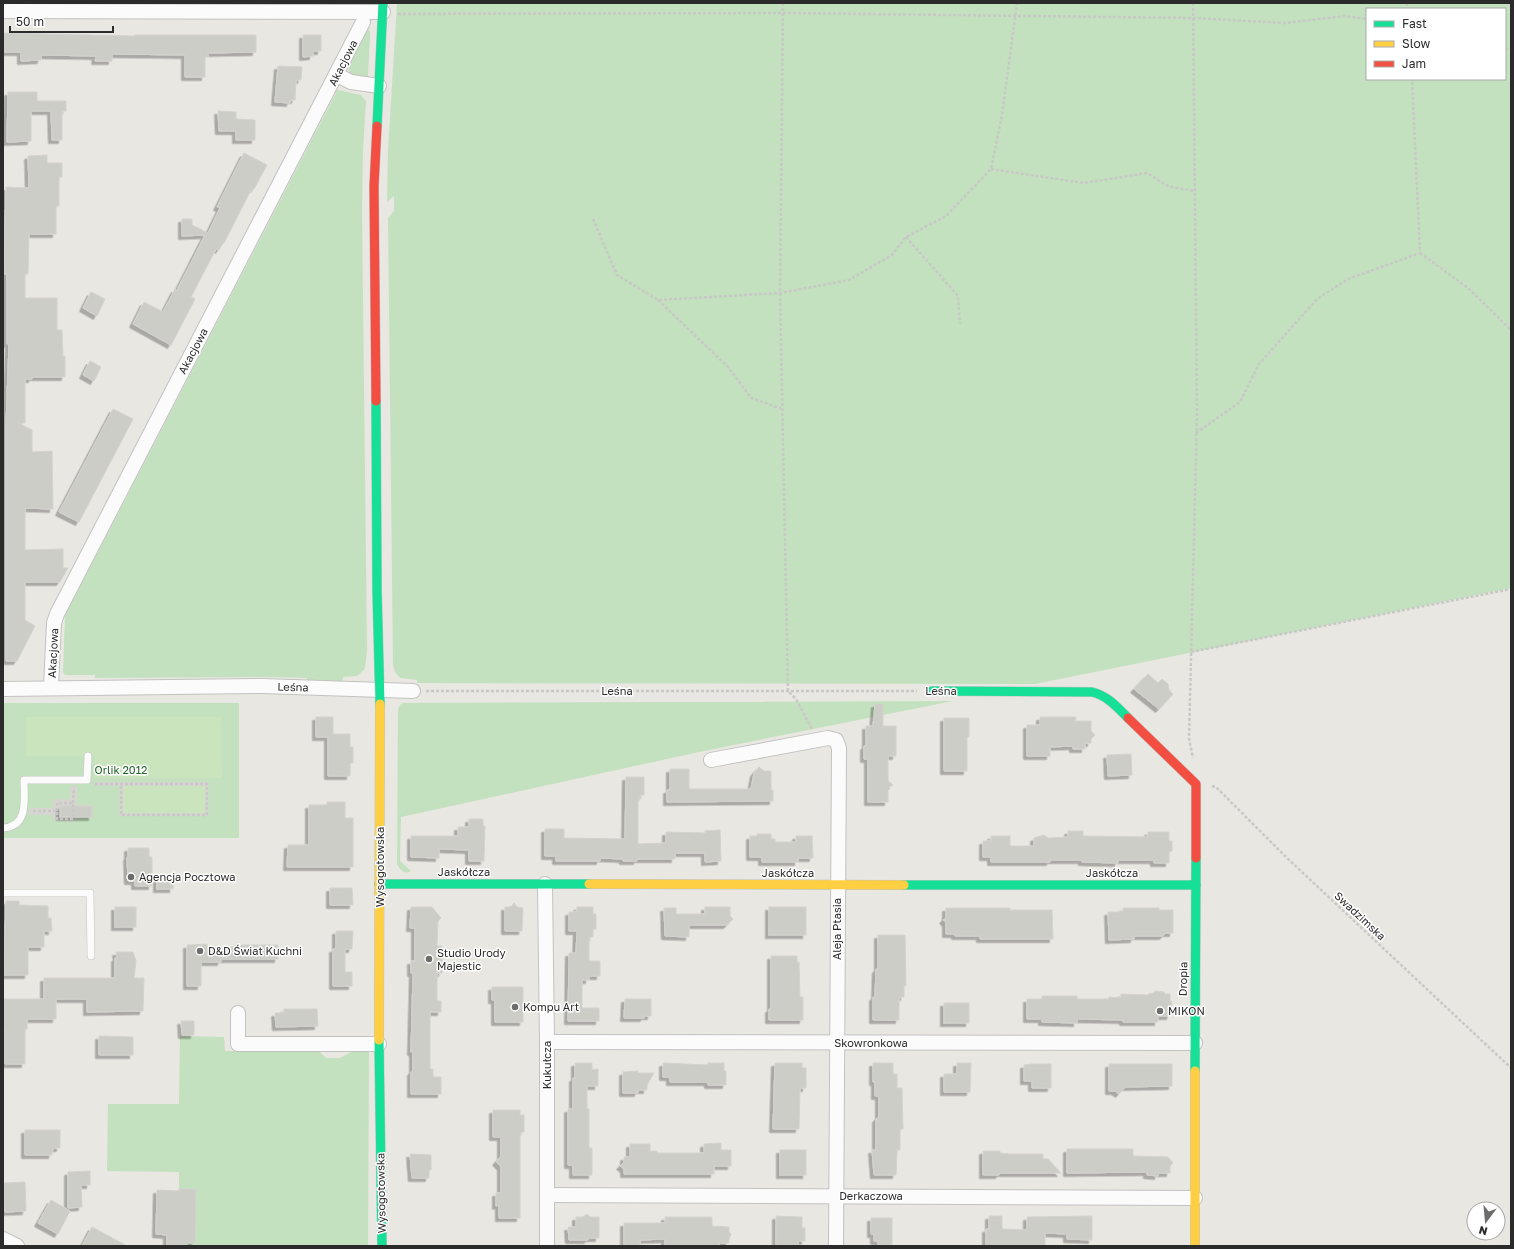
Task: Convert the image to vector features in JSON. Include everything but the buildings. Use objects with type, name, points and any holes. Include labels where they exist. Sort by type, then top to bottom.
[{"type":"street","points":[[3,11],[181,7],[388,10]]},
{"type":"street","name":"Wysogotowska","points":[[382,1246],[379,1044],[380,690],[377,582],[374,186],[379,86],[388,10]]},
{"type":"street","name":"Akacjowa","points":[[51,687],[54,623],[57,614],[364,22]]},
{"type":"street","points":[[336,75],[351,82],[379,86]]},
{"type":"street","name":"Leśna","points":[[3,689],[51,687],[262,686],[413,691]]},
{"type":"street","name":"Leśna","points":[[932,690],[1092,692],[1101,694],[1196,784]]},
{"type":"street","name":"Aleja Ptasia","points":[[711,760],[818,739],[832,738],[836,740],[839,748],[836,1246]]},
{"type":"street","name":"Dropia","points":[[1195,1246],[1196,784]]},
{"type":"street","name":"Jaskółcza","points":[[380,884],[1196,885]]},
{"type":"street","name":"Kukułcza","points":[[545,884],[547,1246]]},
{"type":"street","points":[[238,1013],[238,1044],[379,1044]]},
{"type":"street","name":"Skowronkowa","points":[[547,1042],[1195,1043]]},
{"type":"street","name":"Derkaczowa","points":[[547,1195],[1195,1198]]},
{"type":"street","points":[[3,1239],[17,1246]]},
{"type":"lane","points":[[3,828],[13,826],[22,817],[24,780],[87,780],[88,756]]},
{"type":"lane","points":[[3,894],[90,893],[91,956]]},
{"type":"path","points":[[784,3],[780,293],[788,691],[796,699],[818,739]]},
{"type":"path","points":[[658,300],[780,293],[849,280],[892,256],[906,237],[946,216],[991,169],[1002,115],[1017,3]]},
{"type":"path","points":[[1193,3],[1196,434],[1189,739],[1194,760]]},
{"type":"path","points":[[388,10],[1193,18],[1286,24],[1345,16],[1366,19]]},
{"type":"path","points":[[1412,80],[1420,253]]},
{"type":"path","points":[[991,169],[1084,183],[1147,173],[1168,186],[1194,191]]},
{"type":"path","points":[[593,219],[617,275],[658,300],[728,367],[751,398],[782,409]]},
{"type":"path","points":[[906,237],[958,296],[960,324]]},
{"type":"path","points":[[1196,434],[1240,402],[1259,364],[1317,299],[1348,279],[1420,253]]},
{"type":"path","points":[[1420,253],[1468,288],[1511,330]]},
{"type":"path","points":[[1191,652],[1511,589]]},
{"type":"path","name":"Leśna","points":[[413,691],[932,690]]},
{"type":"path","points":[[87,780],[94,784],[121,784],[207,784],[207,815],[121,814],[121,784]]},
{"type":"path","name":"Swadzimska","points":[[1196,784],[1202,783],[1216,787],[1287,858],[1511,1068]]},
{"type":"path","points":[[57,803],[74,803],[73,819],[57,819],[57,811],[57,803]]},
{"type":"path","points":[[23,811],[57,811]]},
{"type":"green space","points":[[397,3],[1511,3],[1511,588],[1035,684],[417,683],[417,680],[400,678],[395,672],[393,665],[388,218],[394,211],[394,196],[387,202],[388,151]]},
{"type":"green space","points":[[367,28],[370,31],[368,76],[360,79],[350,74],[348,66]]},
{"type":"green space","points":[[338,90],[361,95],[366,101],[363,149],[362,212],[367,650],[365,669],[357,676],[343,677],[343,683],[307,681],[307,678],[95,678],[95,675],[65,675],[63,672],[65,616],[336,93],[334,92]]},
{"type":"green space","points":[[953,701],[699,752],[401,817],[400,861],[411,871],[403,871],[397,864],[398,709],[403,703]]},
{"type":"green space","name":"Orlik 2012","points":[[3,703],[239,703],[239,838],[3,838]]},
{"type":"green space","points":[[26,717],[221,717],[222,778],[94,778],[94,756],[26,756]]},
{"type":"green space","points":[[123,786],[205,786],[205,813],[123,813]]},
{"type":"green space","points":[[180,1036],[224,1037],[225,1051],[319,1051],[326,1058],[340,1058],[351,1052],[369,1051],[368,1246],[179,1246],[179,1172],[107,1171],[108,1104],[179,1104]]},
{"type":"shaded area","points":[[94,782],[209,782],[209,816],[119,816],[119,786],[94,786]],"holes":[[[123,786],[205,786],[205,813],[123,813]]]},
{"type":"shaded area","points":[[70,786],[77,786],[77,805],[93,805],[93,818],[76,818],[76,821],[54,821],[53,815],[29,815],[29,808],[53,808],[53,799],[70,799]],"holes":[[[76,806],[92,806],[92,817],[76,817]]]},
{"type":"traffic: fast","points":[[377,126],[383,3]]},
{"type":"traffic: fast","points":[[376,401],[377,590],[380,704]]},
{"type":"traffic: fast","points":[[932,691],[1092,692],[1108,699],[1128,718]]},
{"type":"traffic: fast","points":[[1195,1071],[1196,858]]},
{"type":"traffic: fast","points":[[379,884],[589,884]]},
{"type":"traffic: fast","points":[[904,885],[1196,885]]},
{"type":"traffic: fast","points":[[379,1040],[382,1246]]},
{"type":"traffic: slow","points":[[379,1040],[380,704]]},
{"type":"traffic: slow","points":[[589,884],[904,885]]},
{"type":"traffic: slow","points":[[1195,1071],[1195,1246]]},
{"type":"traffic: jam","points":[[376,401],[374,186],[377,126]]},
{"type":"traffic: jam","points":[[1128,718],[1196,784],[1196,858]]},
{"type":"place","name":"Agencja Pocztowa","points":[[131,877]]},
{"type":"place","name":"D&D Świat Kuchni","points":[[200,951]]},
{"type":"place","name":"Studio Urody Majestic","points":[[429,959]]},
{"type":"place","name":"Kompu Art","points":[[515,1007]]},
{"type":"place","name":"MIKON","points":[[1160,1011]]}]
